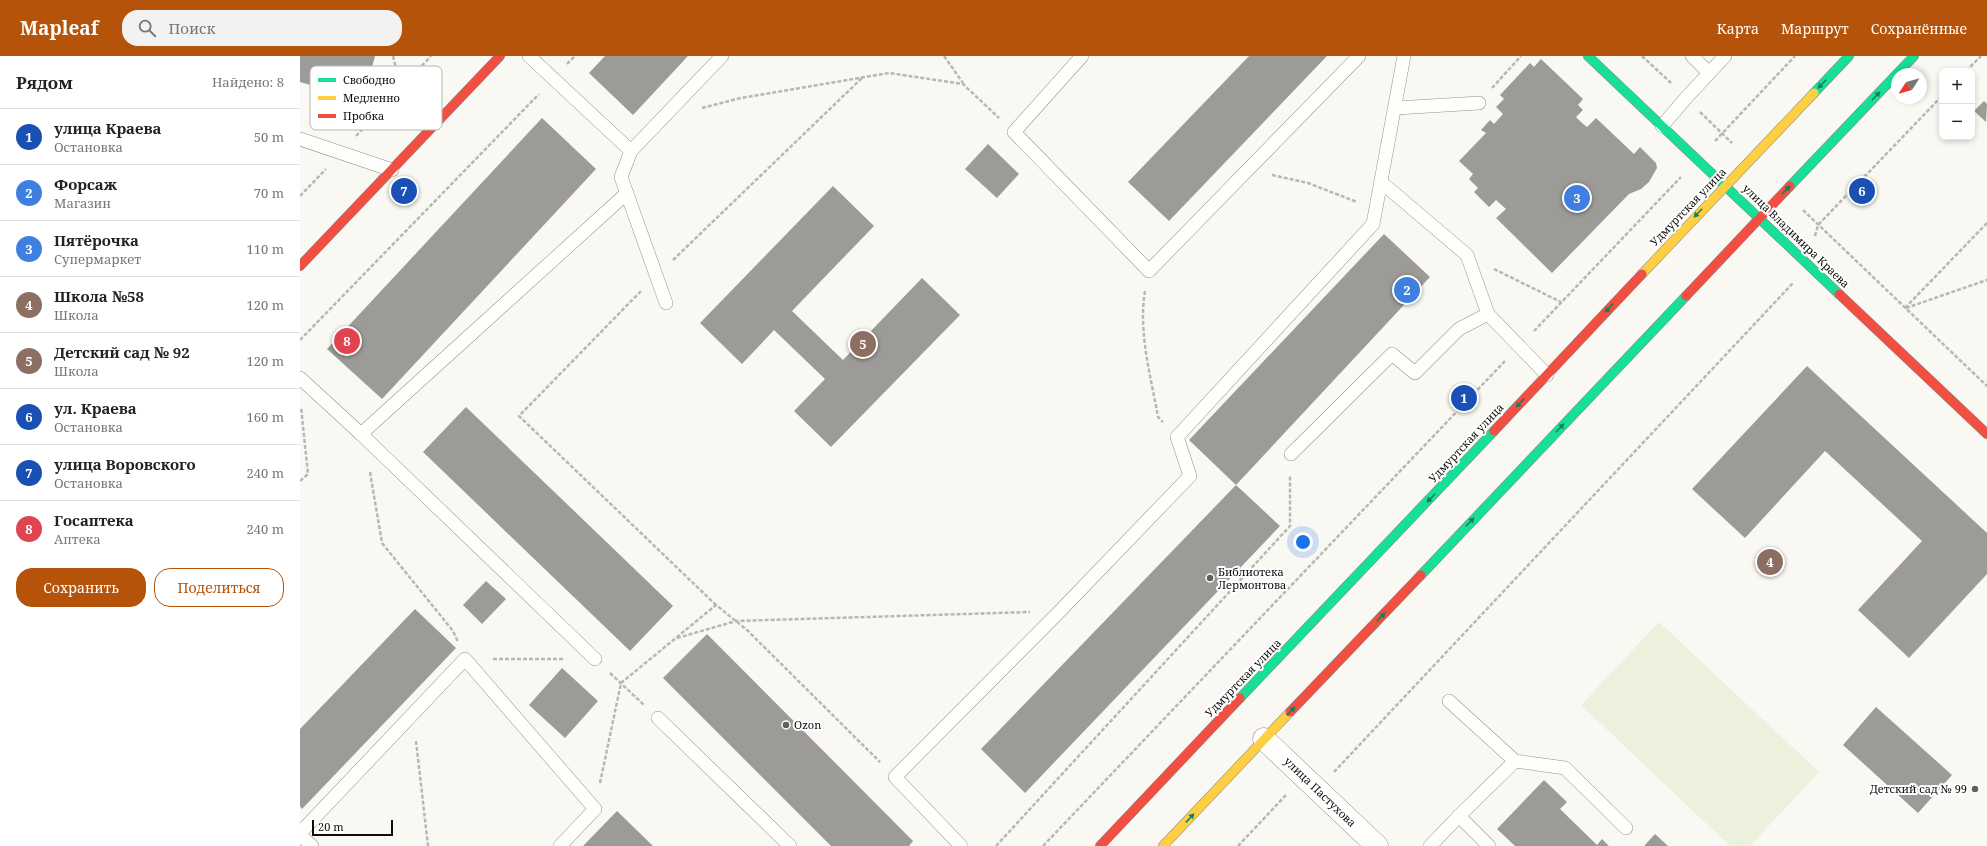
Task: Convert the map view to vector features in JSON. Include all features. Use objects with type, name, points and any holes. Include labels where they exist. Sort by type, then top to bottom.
[{"type":"main road","points":[[442,117],[500,56]]},
{"type":"main road","name":"улица Владимира Краева","points":[[1588,56],[1987,434]]},
{"type":"main road","name":"Удмуртская улица","points":[[1100,846],[1547,375],[1725,185],[1849,56]]},
{"type":"main road","points":[[1163,846],[1914,56]]},
{"type":"main road","points":[[300,266],[430,130]]},
{"type":"street","name":"улица Пастухова","points":[[1264,739],[1377,846]]},
{"type":"lane","points":[[529,56],[631,151]]},
{"type":"lane","points":[[666,303],[621,177],[631,151],[722,56]]},
{"type":"lane","points":[[1082,56],[1014,132],[1149,271],[1359,56]]},
{"type":"lane","points":[[961,846],[895,777],[1060,611],[1190,476],[1177,437],[1373,224],[1396,108],[1404,56]]},
{"type":"lane","points":[[1692,56],[1709,73]]},
{"type":"lane","points":[[1662,126],[1725,56]]},
{"type":"lane","points":[[1396,108],[1479,103]]},
{"type":"lane","points":[[300,139],[392,170]]},
{"type":"lane","points":[[1381,182],[1467,255],[1488,314],[1547,375]]},
{"type":"lane","points":[[361,434],[377,422],[627,193]]},
{"type":"lane","points":[[1291,454],[1392,354],[1415,373],[1459,329],[1488,314]]},
{"type":"lane","points":[[300,378],[361,434],[595,659]]},
{"type":"lane","points":[[312,846],[300,834],[465,659],[595,810],[560,846]]},
{"type":"lane","points":[[1449,702],[1515,761],[1565,768],[1626,828]]},
{"type":"lane","points":[[658,718],[790,846]]},
{"type":"lane","points":[[1430,846],[1515,761]]},
{"type":"lane","points":[[1459,816],[1489,846]]},
{"type":"path","points":[[393,56],[396,66]]},
{"type":"path","points":[[422,66],[432,56]]},
{"type":"path","points":[[300,340],[575,56]]},
{"type":"path","points":[[944,56],[963,84],[1014,132]]},
{"type":"path","points":[[1479,103],[1521,56]]},
{"type":"path","points":[[1642,56],[1722,134],[1750,159]]},
{"type":"path","points":[[1043,846],[1795,56]]},
{"type":"path","points":[[1969,68],[1981,56]]},
{"type":"path","points":[[663,118],[741,98],[889,73],[963,84]]},
{"type":"path","points":[[862,78],[656,276],[519,416],[716,605],[736,621],[895,777]]},
{"type":"path","points":[[1332,774],[1789,287],[1807,265],[1818,225],[1939,99]]},
{"type":"path","points":[[300,196],[362,130]]},
{"type":"path","points":[[1248,169],[1308,183],[1342,196]]},
{"type":"path","points":[[1784,192],[1987,386]]},
{"type":"path","points":[[1905,308],[1987,223]]},
{"type":"path","points":[[1467,255],[1561,302]]},
{"type":"path","points":[[1149,271],[1142,309],[1149,368],[1158,417],[1177,437]]},
{"type":"path","points":[[1905,308],[1987,280]]},
{"type":"path","points":[[300,400],[308,474],[300,481]]},
{"type":"path","points":[[361,434],[374,489],[382,542],[453,631],[465,659],[595,659],[658,718]]},
{"type":"path","points":[[996,846],[1290,526],[1291,454]]},
{"type":"path","points":[[595,810],[621,683],[716,605]]},
{"type":"path","points":[[675,639],[736,621],[1060,611]]},
{"type":"path","points":[[413,715],[428,846]]},
{"type":"path","points":[[1238,846],[1288,794]]},
{"type":"green space","points":[[1659,622],[1819,772],[1750,846],[1730,846],[1581,705]]},
{"type":"building","points":[[300,56],[375,56],[372,66],[310,66],[310,85],[300,82]]},
{"type":"building","points":[[605,56],[688,56],[633,115],[589,73]]},
{"type":"building","points":[[1249,56],[1327,56],[1169,221],[1128,182]]},
{"type":"building","points":[[1541,59],[1583,99],[1578,105],[1583,110],[1576,117],[1582,123],[1587,127],[1596,118],[1634,154],[1640,147],[1656,163],[1657,168],[1649,182],[1641,189],[1629,194],[1552,273],[1496,218],[1506,209],[1496,200],[1489,207],[1474,192],[1478,188],[1469,179],[1473,174],[1459,161],[1486,133],[1481,130],[1490,120],[1494,124],[1503,114],[1496,107],[1504,99],[1500,95],[1530,63],[1534,67]]},
{"type":"building","points":[[1984,101],[1987,104],[1986,122],[1975,112],[1975,110]]},
{"type":"building","points":[[542,118],[596,169],[382,399],[327,349]]},
{"type":"building","points":[[988,144],[1019,174],[997,198],[965,169]]},
{"type":"building","points":[[833,186],[874,226],[792,311],[843,360],[922,278],[960,315],[831,447],[794,411],[825,379],[774,330],[742,364],[700,323]]},
{"type":"building","points":[[1384,234],[1430,277],[1236,485],[1189,440]]},
{"type":"building","points":[[1807,366],[1987,533],[1987,574],[1909,658],[1858,610],[1922,541],[1825,451],[1745,538],[1692,489]]},
{"type":"building","points":[[466,407],[673,606],[630,651],[423,452]]},
{"type":"building","points":[[1236,485],[1280,526],[1025,793],[981,749]]},
{"type":"building","points":[[486,581],[506,599],[482,624],[463,605]]},
{"type":"building","points":[[415,609],[456,648],[302,809],[300,806],[300,729]]},
{"type":"building","points":[[707,634],[913,841],[909,846],[831,846],[663,678]]},
{"type":"building","points":[[562,668],[598,701],[565,738],[529,705]]},
{"type":"building","points":[[1876,707],[1952,775],[1918,813],[1843,745]]},
{"type":"building","points":[[1544,780],[1567,802],[1560,809],[1597,845],[1602,839],[1609,846],[1515,846],[1497,829]]},
{"type":"building","points":[[617,811],[653,846],[583,846]]},
{"type":"building","points":[[1655,834],[1668,846],[1644,846]]},
{"type":"traffic: fast","points":[[1588,56],[1839,294]]},
{"type":"traffic: fast","points":[[1814,93],[1849,56]]},
{"type":"traffic: fast","points":[[1790,186],[1914,56]]},
{"type":"traffic: fast","points":[[1421,575],[1686,296]]},
{"type":"traffic: fast","points":[[1240,698],[1494,431]]},
{"type":"traffic: slow","points":[[1642,274],[1814,93]]},
{"type":"traffic: slow","points":[[1163,846],[1290,712]]},
{"type":"traffic: jam","points":[[442,117],[500,56]]},
{"type":"traffic: jam","points":[[300,266],[430,130]]},
{"type":"traffic: jam","points":[[1686,296],[1790,186]]},
{"type":"traffic: jam","points":[[1494,431],[1642,274]]},
{"type":"traffic: jam","points":[[1839,294],[1987,434]]},
{"type":"traffic: jam","points":[[1290,712],[1421,575]]},
{"type":"traffic: jam","points":[[1100,846],[1240,698]]},
{"type":"place","name":"улица Воровского","points":[[404,191]]},
{"type":"place","name":"ул. Краева","points":[[1862,191]]},
{"type":"place","name":"Пятёрочка","points":[[1577,198]]},
{"type":"place","name":"Форсаж","points":[[1407,290]]},
{"type":"place","name":"Госаптека","points":[[347,341]]},
{"type":"place","name":"Детский сад № 92","points":[[863,344]]},
{"type":"place","name":"улица Краева","points":[[1464,398]]},
{"type":"place","name":"Школа №58","points":[[1770,562]]},
{"type":"place","name":"Библиотека Лермонтова","points":[[1210,578]]},
{"type":"place","name":"Ozon","points":[[786,725]]},
{"type":"place","name":"Детский сад № 99","points":[[1975,789]]}]
